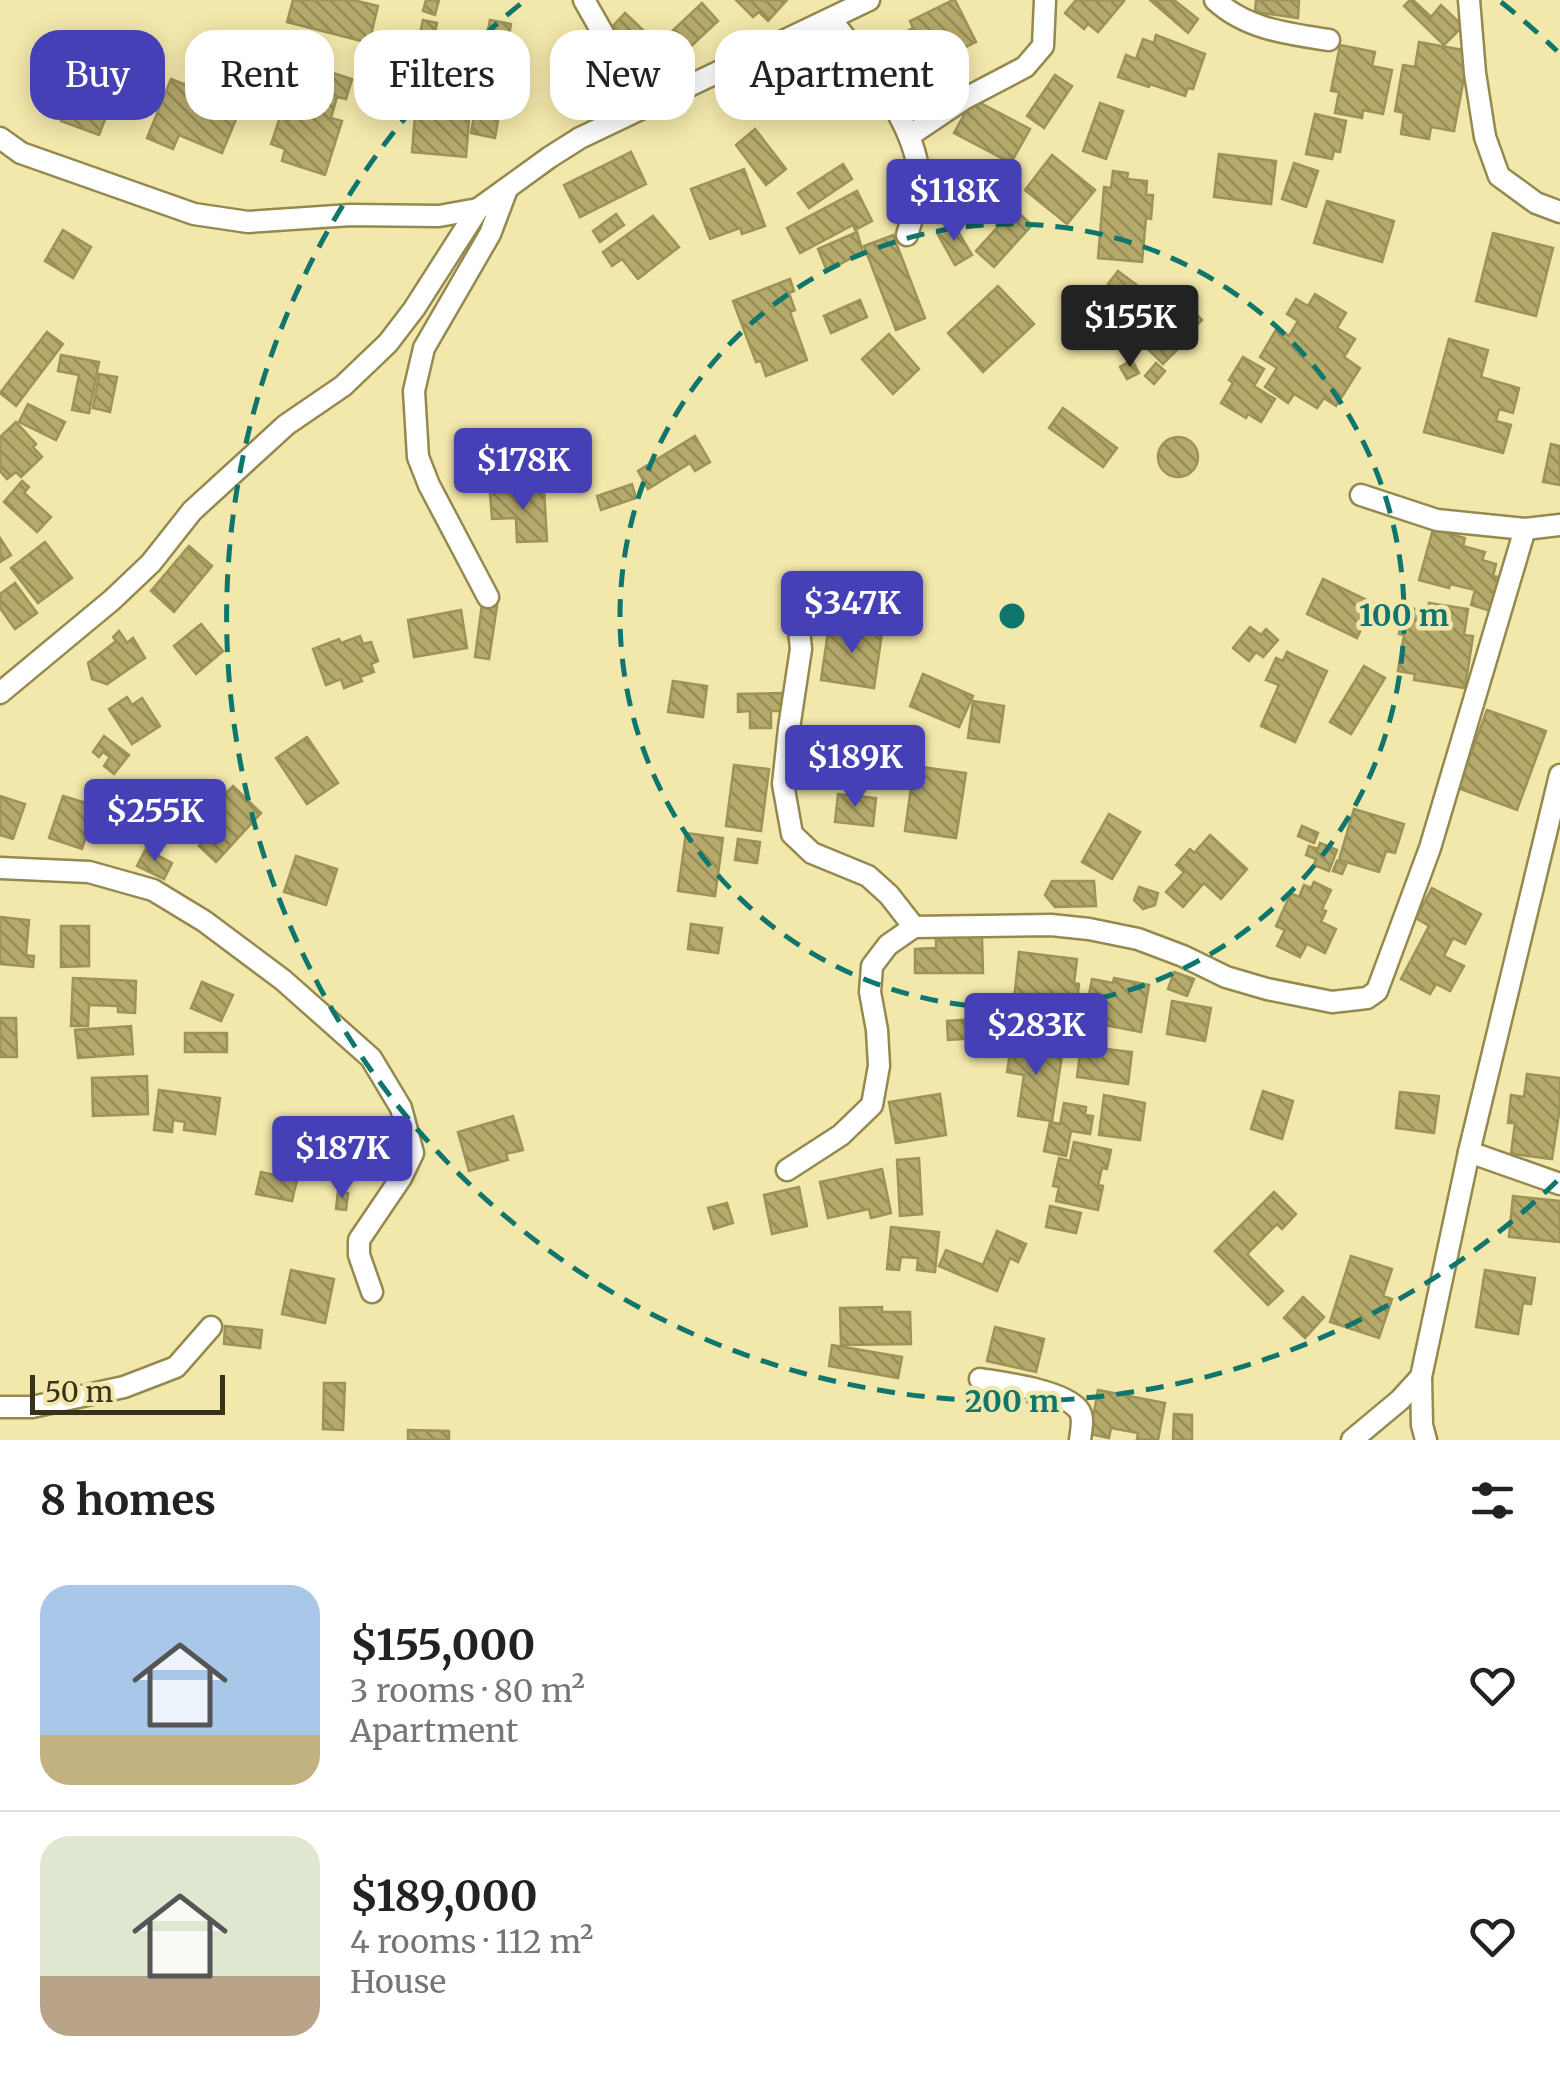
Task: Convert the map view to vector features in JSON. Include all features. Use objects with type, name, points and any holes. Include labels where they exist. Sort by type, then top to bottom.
[{"type":"street","points":[[584,0],[601,30]]},
{"type":"street","points":[[695,83],[868,0]]},
{"type":"street","points":[[908,136],[964,99],[1025,67],[1043,46],[1045,0]]},
{"type":"street","points":[[1215,0],[1244,20],[1279,32],[1330,40]]},
{"type":"street","points":[[1469,0],[1485,137],[1500,176],[1536,203],[1560,212]]},
{"type":"street","points":[[830,19],[891,102],[918,160],[917,202],[908,234]]},
{"type":"street","points":[[0,693],[112,600],[151,563],[192,512],[286,426],[343,386],[388,342],[478,210],[550,156],[617,120]]},
{"type":"street","points":[[0,138],[21,153],[212,217],[248,222],[288,221],[351,215],[439,216],[478,210]]},
{"type":"street","points":[[488,597],[418,457],[414,391],[424,348],[490,234],[507,187]]},
{"type":"street","points":[[1361,495],[1437,520],[1525,529],[1560,525]]},
{"type":"street","points":[[786,1170],[841,1134],[872,1105],[879,1066],[870,992],[872,966],[888,945],[914,927],[1052,925],[1090,930],[1138,939],[1226,977],[1266,989],[1332,1002],[1367,998],[1377,991],[1430,848],[1525,529]]},
{"type":"street","points":[[797,610],[802,649],[783,784],[792,834],[812,853],[868,876],[889,894],[914,927]]},
{"type":"street","points":[[1426,1440],[1422,1425],[1422,1378],[1469,1152],[1560,775]]},
{"type":"street","points":[[0,868],[89,872],[154,890],[204,920],[267,968],[371,1058],[401,1108],[414,1152],[359,1240],[359,1255],[372,1292]]},
{"type":"street","points":[[1469,1152],[1560,1184]]},
{"type":"street","points":[[0,1407],[32,1407],[124,1387],[176,1367],[211,1327]]},
{"type":"street","points":[[1352,1440],[1422,1378]]},
{"type":"street","points":[[980,1379],[1036,1389],[1068,1401],[1079,1410],[1080,1440]]},
{"type":"building","points":[[293,0],[353,0],[378,6],[372,30],[354,30],[354,39],[334,34],[334,30],[287,22]]},
{"type":"building","points":[[426,0],[439,0],[435,15],[423,11]]},
{"type":"building","points":[[736,0],[787,0],[768,21],[759,12],[753,17]]},
{"type":"building","points":[[955,0],[976,42],[969,45],[969,30],[909,30],[913,28],[910,21]]},
{"type":"building","points":[[1076,0],[1124,1],[1098,32],[1088,24],[1084,29],[1065,13]]},
{"type":"building","points":[[1150,0],[1174,0],[1198,19],[1188,33]]},
{"type":"building","points":[[1256,0],[1299,0],[1298,18],[1255,12]]},
{"type":"building","points":[[1410,0],[1431,17],[1441,5],[1463,26],[1444,45],[1404,6]]},
{"type":"building","points":[[702,3],[718,21],[695,43],[695,30],[673,30]]},
{"type":"building","points":[[625,13],[643,30],[617,30],[613,26]]},
{"type":"building","points":[[423,20],[437,23],[435,30],[421,30]]},
{"type":"building","points":[[490,20],[511,24],[510,30],[488,30]]},
{"type":"building","points":[[1156,35],[1205,54],[1193,89],[1188,88],[1185,96],[1118,77],[1126,55],[1136,59],[1143,39],[1154,43]]},
{"type":"building","points":[[1419,42],[1469,51],[1454,131],[1431,127],[1429,139],[1401,134],[1404,113],[1395,111],[1403,65],[1415,67]]},
{"type":"building","points":[[1340,45],[1375,52],[1372,66],[1392,70],[1383,114],[1363,110],[1362,118],[1335,113],[1339,92],[1331,91]]},
{"type":"building","points":[[334,73],[352,79],[346,99],[337,97],[334,108]]},
{"type":"building","points":[[1055,75],[1072,86],[1044,128],[1027,116]]},
{"type":"building","points":[[171,79],[185,85],[185,120],[236,120],[222,153],[179,135],[173,149],[147,138],[154,120],[165,120],[165,94]]},
{"type":"building","points":[[973,99],[1030,129],[1011,163],[954,133],[961,120],[969,120]]},
{"type":"building","points":[[1100,103],[1123,111],[1106,159],[1083,151]]},
{"type":"building","points":[[1315,114],[1346,121],[1340,152],[1334,151],[1332,159],[1306,154]]},
{"type":"building","points":[[61,120],[105,120],[99,135]]},
{"type":"building","points":[[279,120],[342,121],[325,175],[282,161],[285,149],[271,144]]},
{"type":"building","points":[[415,120],[469,120],[466,157],[412,152]]},
{"type":"building","points":[[473,120],[498,120],[495,138],[471,133]]},
{"type":"building","points":[[755,129],[786,169],[766,185],[736,145]]},
{"type":"building","points":[[631,152],[646,184],[580,217],[564,185]]},
{"type":"building","points":[[1219,154],[1276,161],[1271,204],[1214,197]]},
{"type":"building","points":[[1052,155],[1095,190],[1067,224],[1025,190]]},
{"type":"building","points":[[1294,163],[1318,171],[1306,207],[1282,199]]},
{"type":"building","points":[[843,164],[852,179],[809,208],[798,193]]},
{"type":"building","points":[[744,169],[765,226],[742,234],[740,228],[710,239],[691,189]]},
{"type":"building","points":[[1113,171],[1128,173],[1127,179],[1147,181],[1146,195],[1153,195],[1151,219],[1146,218],[1142,262],[1098,258],[1104,187],[1111,188]]},
{"type":"building","points":[[857,191],[872,221],[855,230],[853,225],[800,253],[787,228]]},
{"type":"building","points":[[1327,201],[1394,221],[1382,262],[1314,243]]},
{"type":"building","points":[[1014,209],[1032,225],[994,267],[976,251]]},
{"type":"building","points":[[616,214],[624,225],[600,242],[593,231]]},
{"type":"building","points":[[653,216],[679,247],[638,279],[622,259],[612,266],[603,252]]},
{"type":"building","points":[[953,223],[972,255],[955,265],[937,233]]},
{"type":"building","points":[[63,230],[91,247],[73,278],[45,261]]},
{"type":"building","points":[[857,232],[863,252],[827,271],[818,249]]},
{"type":"building","points":[[1493,233],[1553,248],[1536,316],[1476,301]]},
{"type":"building","points":[[893,235],[925,318],[896,330],[864,246]]},
{"type":"building","points":[[1118,271],[1146,292],[1136,306],[1108,284]]},
{"type":"building","points":[[790,279],[794,291],[789,293],[795,310],[790,312],[807,360],[766,376],[761,361],[756,362],[733,301]]},
{"type":"building","points":[[998,286],[1034,324],[983,372],[948,333]]},
{"type":"building","points":[[1315,294],[1346,313],[1337,328],[1355,339],[1344,357],[1360,368],[1336,406],[1324,398],[1317,408],[1294,394],[1288,403],[1265,387],[1277,368],[1260,357],[1277,328],[1289,336],[1298,321],[1287,314],[1296,299],[1308,306]]},
{"type":"building","points":[[1116,296],[1122,325],[1084,334],[1077,305]]},
{"type":"building","points":[[860,300],[867,317],[831,333],[824,316]]},
{"type":"building","points":[[1189,307],[1202,320],[1183,339],[1171,325]]},
{"type":"building","points":[[1165,327],[1182,345],[1163,364],[1145,346]]},
{"type":"building","points":[[47,332],[63,344],[16,406],[0,393]]},
{"type":"building","points":[[889,334],[919,369],[893,394],[862,359]]},
{"type":"building","points":[[1449,339],[1488,350],[1481,377],[1519,388],[1513,413],[1499,409],[1496,421],[1511,425],[1503,453],[1424,432]]},
{"type":"building","points":[[61,355],[99,362],[89,413],[72,410],[79,375],[58,371]]},
{"type":"building","points":[[1243,357],[1264,369],[1254,386],[1275,399],[1261,422],[1221,403]]},
{"type":"building","points":[[1132,360],[1139,373],[1127,379],[1120,367]]},
{"type":"building","points":[[1156,363],[1165,371],[1154,384],[1145,376]]},
{"type":"building","points":[[99,374],[117,377],[110,412],[93,408]]},
{"type":"building","points":[[28,404],[65,422],[56,440],[19,422]]},
{"type":"building","points":[[1063,408],[1117,448],[1103,467],[1049,428]]},
{"type":"building","points":[[16,422],[42,457],[21,477],[16,472],[7,479],[0,471],[0,437]]},
{"type":"building","points":[[695,436],[710,462],[695,471],[690,463],[648,489],[638,471]]},
{"type":"building","points":[[1178,437],[1192,443],[1198,457],[1192,471],[1178,477],[1164,471],[1158,457],[1164,443]]},
{"type":"building","points":[[1551,444],[1560,446],[1560,485],[1543,482]]},
{"type":"building","points":[[22,481],[29,487],[24,493],[51,517],[37,532],[4,502]]},
{"type":"building","points":[[632,484],[636,498],[601,510],[597,496]]},
{"type":"building","points":[[544,490],[547,541],[517,542],[516,518],[492,519],[490,493]]},
{"type":"building","points":[[1433,529],[1465,538],[1463,546],[1485,552],[1482,560],[1496,564],[1493,576],[1507,579],[1497,613],[1471,605],[1475,590],[1419,580]]},
{"type":"building","points":[[0,538],[11,555],[0,562]]},
{"type":"building","points":[[45,542],[72,578],[38,603],[11,568]]},
{"type":"building","points":[[189,546],[212,566],[174,612],[151,591]]},
{"type":"building","points":[[1323,579],[1373,603],[1357,638],[1307,614]]},
{"type":"building","points":[[15,583],[37,613],[15,629],[0,608],[0,594]]},
{"type":"building","points":[[1429,603],[1468,609],[1464,635],[1473,636],[1465,688],[1414,680],[1415,674],[1398,671],[1404,635],[1399,634],[1403,607],[1428,611]]},
{"type":"building","points":[[482,604],[497,606],[489,659],[475,657]]},
{"type":"building","points":[[461,610],[467,648],[414,657],[408,620]]},
{"type":"building","points":[[201,624],[223,651],[196,674],[174,646]]},
{"type":"building","points":[[829,625],[882,633],[874,688],[821,680]]},
{"type":"building","points":[[1250,627],[1261,635],[1266,629],[1278,640],[1263,657],[1256,652],[1249,661],[1233,648]]},
{"type":"building","points":[[119,631],[127,643],[133,638],[145,658],[107,684],[92,679],[88,663],[116,641],[113,637]]},
{"type":"building","points":[[360,636],[363,644],[371,642],[378,661],[371,664],[374,672],[344,688],[341,679],[326,685],[313,649]]},
{"type":"building","points":[[1287,652],[1327,671],[1295,742],[1261,726],[1279,685],[1266,680],[1276,658],[1283,661]]},
{"type":"building","points":[[1364,666],[1385,678],[1351,734],[1330,722]]},
{"type":"building","points":[[923,674],[973,696],[959,727],[910,706]]},
{"type":"building","points":[[673,681],[707,686],[703,717],[668,712]]},
{"type":"building","points":[[782,693],[782,711],[771,711],[771,728],[750,728],[750,711],[738,712],[738,694]]},
{"type":"building","points":[[127,697],[132,705],[142,698],[160,726],[132,744],[109,709]]},
{"type":"building","points":[[973,701],[1004,706],[999,742],[968,738]]},
{"type":"building","points":[[1487,710],[1546,731],[1517,810],[1458,788]]},
{"type":"building","points":[[104,736],[129,755],[114,774],[104,766],[110,757],[103,752],[99,757],[93,752]]},
{"type":"building","points":[[307,737],[338,783],[307,804],[276,758]]},
{"type":"building","points":[[852,750],[879,753],[876,773],[850,770]]},
{"type":"building","points":[[734,765],[769,769],[761,831],[726,826]]},
{"type":"building","points":[[914,766],[966,773],[956,838],[905,831]]},
{"type":"building","points":[[233,786],[261,813],[216,862],[199,846],[206,838],[192,824]]},
{"type":"building","points":[[838,794],[876,798],[873,826],[835,822]]},
{"type":"building","points":[[0,796],[25,804],[13,839],[0,835]]},
{"type":"building","points":[[63,796],[96,806],[82,849],[49,838]]},
{"type":"building","points":[[1354,809],[1404,824],[1395,853],[1386,851],[1379,872],[1339,860]]},
{"type":"building","points":[[1109,814],[1140,832],[1112,879],[1082,862]]},
{"type":"building","points":[[1302,826],[1318,833],[1314,843],[1298,836]]},
{"type":"building","points":[[686,833],[723,838],[715,896],[678,891]]},
{"type":"building","points":[[1210,835],[1247,869],[1221,899],[1204,883],[1183,907],[1166,892],[1184,872],[1176,865]]},
{"type":"building","points":[[738,839],[760,842],[757,863],[735,860]]},
{"type":"building","points":[[1320,843],[1337,850],[1329,871],[1314,865],[1316,859],[1306,855],[1309,846],[1318,849]]},
{"type":"building","points":[[146,849],[172,863],[164,879],[137,866]]},
{"type":"building","points":[[296,856],[337,869],[326,905],[284,892]]},
{"type":"building","points":[[1337,861],[1346,865],[1342,874],[1333,871]]},
{"type":"building","points":[[1052,881],[1094,881],[1096,906],[1055,907],[1045,895]]},
{"type":"building","points":[[1314,882],[1331,890],[1321,922],[1336,929],[1325,953],[1307,944],[1300,957],[1277,946],[1285,930],[1276,926],[1291,893],[1299,897],[1304,885],[1311,888]]},
{"type":"building","points":[[1139,887],[1158,893],[1155,905],[1143,909],[1134,900]]},
{"type":"building","points":[[1432,888],[1481,914],[1465,944],[1453,938],[1444,956],[1464,966],[1450,991],[1436,984],[1430,994],[1401,979],[1429,926],[1416,918]]},
{"type":"building","points":[[0,917],[29,920],[26,955],[34,956],[33,967],[0,964]]},
{"type":"building","points":[[691,924],[722,928],[718,953],[688,949]]},
{"type":"building","points":[[61,926],[89,926],[89,966],[61,967]]},
{"type":"building","points":[[936,937],[982,937],[983,973],[915,973],[915,949],[936,948]]},
{"type":"building","points":[[1019,952],[1077,959],[1074,983],[1079,984],[1077,1000],[1072,1000],[1069,1029],[1042,1026],[1041,1033],[1011,1029]]},
{"type":"building","points":[[1174,972],[1194,979],[1187,996],[1168,989]]},
{"type":"building","points":[[73,978],[136,981],[135,1013],[118,1012],[118,1006],[89,1005],[88,1026],[71,1026]]},
{"type":"building","points":[[1114,978],[1149,985],[1141,1032],[1084,1021],[1092,979],[1113,983]]},
{"type":"building","points":[[202,982],[233,995],[221,1021],[191,1008]]},
{"type":"building","points":[[1172,1001],[1211,1008],[1205,1041],[1167,1034]]},
{"type":"building","points":[[0,1018],[16,1018],[17,1057],[0,1057]]},
{"type":"building","points":[[977,1019],[978,1038],[948,1040],[947,1021]]},
{"type":"building","points":[[131,1026],[133,1054],[78,1058],[75,1030]]},
{"type":"building","points":[[185,1033],[227,1033],[227,1052],[185,1052]]},
{"type":"building","points":[[1012,1041],[1063,1049],[1052,1121],[1018,1116],[1024,1075],[1007,1072]]},
{"type":"building","points":[[1081,1046],[1132,1052],[1128,1084],[1077,1077]]},
{"type":"building","points":[[1527,1074],[1560,1078],[1552,1159],[1511,1154],[1515,1123],[1508,1123],[1511,1095],[1524,1097]]},
{"type":"building","points":[[147,1076],[148,1114],[93,1116],[92,1078]]},
{"type":"building","points":[[159,1090],[220,1098],[215,1134],[184,1130],[185,1122],[173,1120],[172,1132],[154,1130]]},
{"type":"building","points":[[1263,1091],[1293,1101],[1282,1139],[1251,1129]]},
{"type":"building","points":[[1400,1092],[1439,1096],[1434,1133],[1396,1128]]},
{"type":"building","points":[[940,1094],[946,1135],[896,1143],[889,1102]]},
{"type":"building","points":[[1104,1095],[1145,1103],[1140,1140],[1099,1135]]},
{"type":"building","points":[[1064,1103],[1086,1107],[1085,1115],[1093,1116],[1090,1134],[1071,1131],[1066,1156],[1044,1151],[1050,1122],[1060,1124]]},
{"type":"building","points":[[513,1116],[523,1150],[506,1154],[508,1160],[469,1171],[458,1132]]},
{"type":"building","points":[[299,1137],[311,1140],[303,1171],[291,1168]]},
{"type":"building","points":[[1074,1142],[1111,1150],[1098,1185],[1103,1186],[1098,1210],[1056,1201],[1059,1187],[1053,1186],[1059,1158],[1070,1161]]},
{"type":"building","points":[[919,1158],[922,1214],[900,1216],[897,1160]]},
{"type":"building","points":[[882,1169],[891,1213],[871,1218],[869,1209],[828,1218],[820,1182]]},
{"type":"building","points":[[261,1172],[297,1180],[292,1201],[256,1194]]},
{"type":"building","points":[[799,1187],[807,1226],[772,1234],[764,1195]]},
{"type":"building","points":[[338,1192],[348,1193],[346,1210],[336,1209]]},
{"type":"building","points":[[1274,1192],[1296,1214],[1282,1229],[1277,1224],[1247,1254],[1283,1291],[1268,1305],[1215,1251]]},
{"type":"building","points":[[1513,1196],[1560,1201],[1560,1242],[1509,1237]]},
{"type":"building","points":[[727,1203],[733,1223],[714,1229],[708,1208]]},
{"type":"building","points":[[1050,1206],[1081,1213],[1076,1233],[1046,1227]]},
{"type":"building","points":[[891,1227],[939,1232],[935,1272],[917,1270],[918,1258],[901,1257],[899,1270],[887,1269]]},
{"type":"building","points":[[997,1231],[1026,1244],[1018,1262],[1010,1258],[997,1291],[939,1266],[946,1250],[983,1265]]},
{"type":"building","points":[[1351,1256],[1392,1269],[1383,1296],[1392,1299],[1379,1338],[1330,1322]]},
{"type":"building","points":[[291,1270],[334,1279],[325,1323],[282,1314]]},
{"type":"building","points":[[1485,1270],[1535,1278],[1531,1304],[1523,1303],[1518,1334],[1476,1327]]},
{"type":"building","points":[[1303,1297],[1324,1317],[1305,1338],[1284,1318]]},
{"type":"building","points":[[882,1307],[882,1312],[910,1312],[911,1344],[841,1345],[840,1308]]},
{"type":"building","points":[[225,1326],[262,1330],[260,1348],[224,1344]]},
{"type":"building","points":[[995,1327],[1044,1339],[1036,1372],[987,1361]]},
{"type":"building","points":[[832,1345],[902,1357],[898,1378],[829,1366]]},
{"type":"building","points":[[324,1383],[345,1383],[343,1430],[323,1429]]},
{"type":"building","points":[[1098,1390],[1165,1403],[1158,1440],[1137,1439],[1138,1433],[1111,1428],[1109,1438],[1090,1434]]},
{"type":"building","points":[[1174,1414],[1192,1415],[1192,1440],[1173,1440]]},
{"type":"building","points":[[408,1430],[449,1431],[449,1440],[408,1440]]}]
